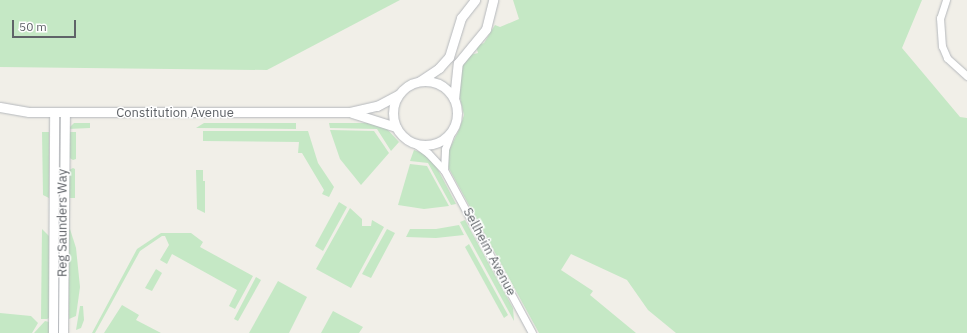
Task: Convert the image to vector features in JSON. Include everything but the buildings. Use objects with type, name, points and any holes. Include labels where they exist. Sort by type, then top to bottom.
[{"type":"street","points":[[452,130],[438,142],[428,145],[414,143],[401,135],[396,127],[393,108],[398,95],[416,82],[434,72],[450,57],[461,18],[476,0]]},
{"type":"street","points":[[444,170],[445,149],[456,116],[454,87],[458,64],[486,29],[493,0]]},
{"type":"street","points":[[946,0],[940,18],[942,46],[947,58],[967,76]]},
{"type":"street","points":[[416,82],[428,81],[442,86],[455,103]]},
{"type":"street","name":"Constitution Avenue","points":[[0,108],[23,112],[54,113],[350,112],[377,106],[398,95]]},
{"type":"street","name":"Constitution Avenue","points":[[350,112],[396,127]]},
{"type":"street","name":"Reg Saunders Way","points":[[54,113],[63,224],[63,333]]},
{"type":"street","name":"Reg Saunders Way","points":[[53,333],[53,224],[65,113]]},
{"type":"street","name":"Sellheim Avenue","points":[[414,143],[428,153],[444,170],[532,333]]},
{"type":"street","points":[[53,224],[63,224]]},
{"type":"green space","points":[[0,0],[400,0],[267,70],[0,67]]},
{"type":"green space","points":[[513,0],[922,0],[902,48],[960,117],[967,118],[967,333],[676,333],[648,310],[627,280],[571,254],[561,270],[593,291],[590,295],[636,333],[539,333],[447,165],[447,154],[459,130],[464,115],[459,94],[460,67],[466,56],[478,53],[476,46],[484,43],[495,25],[500,27],[519,19]]},
{"type":"green space","points":[[74,123],[90,123],[90,128],[68,129]]},
{"type":"green space","points":[[204,123],[296,123],[296,129],[196,128]]},
{"type":"green space","points":[[329,123],[373,123],[387,129],[399,142],[391,151],[377,129],[330,128]]},
{"type":"green space","points":[[330,130],[374,131],[389,153],[361,185],[340,159]]},
{"type":"green space","points":[[203,131],[308,131],[318,163],[334,187],[329,197],[322,194],[324,190],[302,153],[298,153],[299,142],[203,141]]},
{"type":"green space","points":[[42,132],[49,132],[49,198],[43,195]]},
{"type":"green space","points":[[68,132],[76,132],[76,159],[73,160],[68,157]]},
{"type":"green space","points":[[414,150],[426,154],[434,162],[456,204],[451,205],[428,163],[410,161]]},
{"type":"green space","points":[[410,164],[427,166],[449,206],[424,209],[398,205]]},
{"type":"green space","points":[[73,168],[75,169],[75,198],[67,198],[69,170]]},
{"type":"green space","points":[[196,170],[203,170],[203,181],[205,181],[205,213],[197,209]]},
{"type":"green space","points":[[339,202],[347,207],[323,251],[315,246]]},
{"type":"green space","points":[[350,208],[362,219],[362,226],[371,226],[372,220],[384,227],[351,288],[316,269]]},
{"type":"green space","points":[[465,220],[513,308],[514,321],[460,222]]},
{"type":"green space","points":[[459,225],[464,235],[436,238],[406,237],[410,229],[436,229]]},
{"type":"green space","points":[[42,229],[49,236],[49,318],[47,319],[41,319]]},
{"type":"green space","points":[[70,229],[76,248],[80,287],[76,316],[69,319],[68,231]]},
{"type":"green space","points":[[387,229],[395,233],[371,278],[362,274]]},
{"type":"green space","points":[[161,233],[191,233],[203,242],[200,247],[253,276],[235,309],[229,306],[237,290],[172,254],[167,264],[160,260],[169,245],[165,236],[162,236],[140,251],[95,333],[92,333],[137,249]]},
{"type":"green space","points":[[469,244],[508,315],[504,318],[465,247]]},
{"type":"green space","points":[[156,269],[162,273],[152,291],[145,288]]},
{"type":"green space","points":[[256,277],[261,280],[238,321],[234,319]]},
{"type":"green space","points":[[278,281],[307,297],[289,333],[249,333]]},
{"type":"green space","points":[[122,305],[139,315],[136,320],[161,333],[104,333]]},
{"type":"green space","points":[[80,306],[83,306],[84,320],[81,328],[76,330]]},
{"type":"green space","points":[[333,311],[363,327],[359,333],[321,333]]},
{"type":"green space","points":[[0,313],[31,316],[38,323],[32,333],[0,333]]},
{"type":"green space","points":[[45,321],[49,322],[49,333],[34,333]]}]
